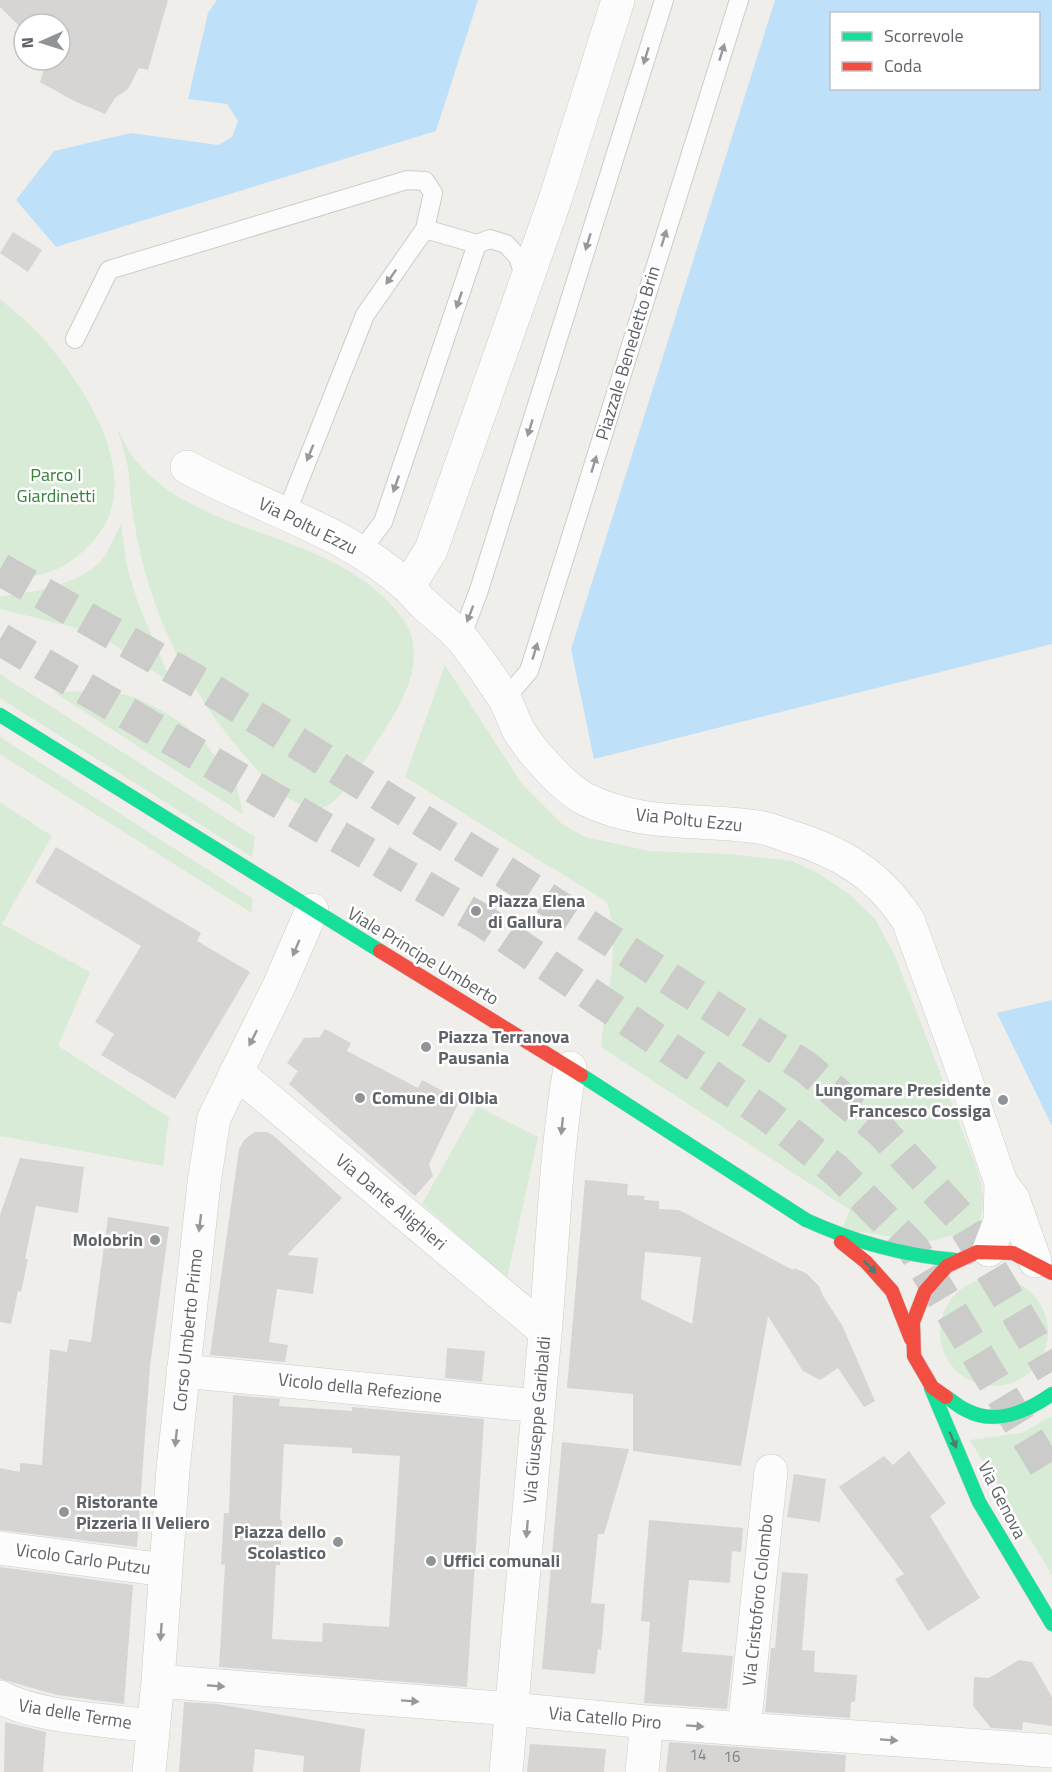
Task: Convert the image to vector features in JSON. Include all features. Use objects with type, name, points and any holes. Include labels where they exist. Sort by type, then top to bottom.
[{"type":"street","points":[[408,587],[431,550],[556,196],[618,0]]},
{"type":"street","name":"Via Poltu Ezzu","points":[[187,467],[221,486],[286,514],[361,551],[408,587],[461,638],[505,699],[520,732],[550,770],[581,798],[635,816],[668,822],[760,827],[805,841],[843,857],[871,876],[896,900],[908,920],[1001,1183],[1012,1200],[1044,1267]]},
{"type":"street","name":"Viale Principe Umberto","points":[[0,715],[570,1068],[806,1220],[825,1230],[878,1249],[955,1260]]},
{"type":"street","name":"Corso Umberto Primo","points":[[149,1772],[158,1681],[172,1469],[204,1183],[214,1118],[279,986],[312,909]]},
{"type":"street","name":"Via Giuseppe Garibaldi","points":[[506,1772],[556,1182],[570,1068]]},
{"type":"street","name":"Via Dante Alighieri","points":[[236,1072],[545,1331]]},
{"type":"street","name":"Via Poltu Ezzu","points":[[988,1250],[1000,1221],[1001,1183]]},
{"type":"street","name":"Viale Principe Umberto","points":[[825,1230],[866,1262],[892,1291],[912,1340]]},
{"type":"street","points":[[912,1340],[913,1318],[923,1291],[941,1269],[955,1260],[971,1253],[988,1250],[1009,1251],[1044,1267]]},
{"type":"street","name":"Via Genova","points":[[912,1340],[918,1367],[930,1386],[979,1502],[1052,1624]]},
{"type":"street","name":"Vicolo della Refezione","points":[[183,1371],[538,1406]]},
{"type":"street","points":[[930,1386],[952,1404],[972,1413],[986,1416],[1007,1416],[1028,1410],[1052,1394]]},
{"type":"street","name":"Via Cristoforo Colombo","points":[[744,1729],[771,1471]]},
{"type":"street","name":"Vicolo Carlo Putzu","points":[[0,1548],[165,1570]]},
{"type":"street","name":"Via Catello Piro","points":[[158,1681],[744,1729],[1041,1758]]},
{"type":"street","name":"Via delle Terme","points":[[0,1697],[15,1706],[64,1715],[152,1726]]},
{"type":"street","points":[[642,1772],[647,1722]]},
{"type":"lane","points":[[461,638],[482,579],[664,0]]},
{"type":"lane","name":"Piazzale Benedetto Brin","points":[[505,699],[529,671],[739,0]]},
{"type":"lane","points":[[75,339],[109,270],[407,180],[425,181],[434,194],[425,229],[364,315],[286,514]]},
{"type":"lane","points":[[425,229],[477,244],[490,239],[506,244],[518,257],[526,281]]},
{"type":"lane","points":[[361,551],[383,522],[477,244]]},
{"type":"green space","name":"Parco I Giardinetti","points":[[0,299],[41,336],[58,356],[91,406],[104,434],[112,462],[115,489],[109,516],[94,540],[73,560],[41,574],[0,579]]},
{"type":"green space","points":[[117,428],[135,460],[148,474],[174,494],[200,509],[313,553],[340,566],[366,582],[389,602],[406,624],[410,632],[414,660],[402,700],[346,788],[330,804],[314,809],[306,807],[273,786],[224,730],[192,682],[165,630],[146,575],[135,528],[128,468]]},
{"type":"green space","points":[[121,524],[127,567],[138,603],[172,684],[107,640],[69,626],[0,609],[0,596],[54,586],[81,576],[92,569],[104,557]]},
{"type":"green space","points":[[445,665],[522,784],[562,824],[585,837],[649,851],[727,854],[792,861],[818,873],[849,894],[875,919],[895,956],[976,1166],[982,1193],[980,1221],[955,1235],[926,1242],[842,1229],[850,1210],[601,1047],[613,956],[611,920],[607,902],[405,777]]},
{"type":"green space","points":[[0,674],[255,837],[252,857],[0,698]]},
{"type":"green space","points":[[110,691],[134,697],[159,709],[183,724],[207,745],[237,787],[243,814],[54,692]]},
{"type":"green space","points":[[0,737],[252,898],[252,913],[0,754]]},
{"type":"green space","points":[[0,802],[52,836],[2,924],[90,972],[58,1046],[169,1117],[163,1166],[1,1136],[0,1138]]},
{"type":"green space","points":[[477,1106],[538,1137],[507,1278],[422,1204]]},
{"type":"green space","points":[[994,1278],[1015,1282],[1032,1294],[1044,1311],[1048,1332],[1044,1353],[1032,1370],[1015,1382],[994,1386],[973,1382],[956,1370],[944,1353],[940,1332],[944,1311],[956,1294],[973,1282]]},
{"type":"green space","points":[[1052,1416],[1052,1575],[970,1440],[1022,1433]]},
{"type":"water","points":[[217,0],[478,0],[436,131],[56,247],[16,200],[54,151],[131,133],[218,145],[232,137],[238,121],[227,104],[188,99],[208,13]]},
{"type":"water","points":[[775,0],[1052,0],[1052,644],[594,759],[571,649]]},
{"type":"water","points":[[1052,1000],[1052,1126],[997,1013]]},
{"type":"building","points":[[0,0],[168,0],[148,70],[139,68],[128,89],[115,98],[105,114],[74,101],[40,82],[43,72],[72,72],[72,12],[12,12],[12,19],[0,7]]},
{"type":"building","points":[[13,232],[42,250],[28,272],[0,253]]},
{"type":"building","points":[[56,847],[201,933],[197,941],[250,972],[175,1099],[101,1055],[114,1034],[95,1022],[141,946],[35,882]]},
{"type":"building","points":[[325,1029],[351,1043],[347,1051],[418,1088],[422,1080],[460,1100],[429,1164],[433,1176],[415,1196],[289,1084],[298,1071],[287,1063],[304,1038],[320,1037]]},
{"type":"building","points":[[255,1132],[267,1132],[274,1136],[342,1198],[287,1255],[318,1258],[313,1294],[277,1289],[269,1342],[288,1345],[285,1362],[210,1355],[239,1149],[245,1139]]},
{"type":"building","points":[[20,1158],[84,1167],[78,1213],[36,1206],[25,1259],[28,1259],[11,1324],[0,1322],[0,1215]]},
{"type":"building","points":[[585,1180],[628,1184],[627,1195],[645,1196],[644,1200],[659,1201],[659,1209],[679,1210],[793,1270],[794,1268],[806,1273],[819,1286],[842,1325],[875,1401],[864,1407],[838,1368],[820,1380],[803,1371],[768,1316],[741,1466],[633,1451],[633,1394],[567,1388]],"holes":[[[645,1252],[701,1257],[692,1324],[641,1299]]]},
{"type":"building","points":[[108,1217],[169,1227],[150,1366],[137,1547],[0,1530],[0,1468],[20,1472],[20,1463],[42,1465],[50,1349],[67,1352],[69,1339],[91,1342]]},
{"type":"building","points":[[447,1348],[485,1351],[482,1382],[445,1378]]},
{"type":"building","points":[[233,1395],[280,1399],[279,1406],[352,1411],[352,1407],[484,1419],[467,1687],[219,1667],[225,1565],[221,1564],[224,1513],[229,1513]],"holes":[[[284,1444],[352,1448],[352,1453],[400,1456],[389,1627],[323,1623],[322,1642],[272,1639],[276,1565],[280,1565]]]},
{"type":"building","points":[[562,1442],[629,1449],[604,1534],[598,1534],[591,1603],[605,1604],[601,1650],[598,1649],[595,1674],[542,1669]]},
{"type":"building","points":[[909,1451],[946,1503],[930,1516],[980,1598],[928,1631],[895,1579],[904,1574],[839,1487],[884,1456],[893,1465]]},
{"type":"building","points":[[794,1474],[826,1479],[820,1522],[787,1517]]},
{"type":"building","points":[[649,1520],[743,1528],[741,1552],[732,1551],[730,1583],[689,1580],[682,1652],[733,1656],[727,1709],[644,1703],[650,1622],[641,1621]]},
{"type":"building","points":[[0,1567],[133,1585],[124,1704],[57,1695],[0,1679]]},
{"type":"building","points":[[782,1572],[808,1574],[802,1650],[815,1651],[814,1672],[857,1675],[855,1702],[851,1702],[850,1718],[765,1712],[771,1648],[775,1648]]},
{"type":"building","points":[[1019,1660],[1032,1662],[1052,1697],[1052,1726],[1023,1722],[1022,1730],[991,1728],[973,1706],[974,1677],[989,1678]]},
{"type":"building","points":[[184,1702],[217,1704],[365,1729],[360,1772],[303,1772],[304,1756],[255,1749],[253,1772],[179,1772]]},
{"type":"building","points":[[5,1722],[46,1732],[43,1772],[4,1772]]},
{"type":"building","points":[[669,1742],[846,1755],[845,1772],[666,1772]]},
{"type":"building","points":[[530,1744],[606,1749],[604,1772],[527,1772]]},
{"type":"tunnel","points":[[0,569],[207,687],[508,874],[807,1068],[882,1132],[959,1216],[1052,1372]]},
{"type":"tunnel","points":[[0,639],[483,921],[766,1114],[836,1170],[913,1248],[1052,1478]]},
{"type":"traffic: fast","points":[[0,715],[380,951]]},
{"type":"traffic: fast","points":[[581,1075],[806,1220],[842,1235],[879,1246],[916,1255],[955,1260]]},
{"type":"traffic: fast","points":[[931,1388],[979,1502],[1052,1624]]},
{"type":"traffic: fast","points":[[946,1397],[963,1409],[988,1417],[1022,1411],[1052,1394]]},
{"type":"traffic: jam","points":[[380,951],[581,1075]]},
{"type":"traffic: jam","points":[[841,1242],[866,1262],[892,1291],[911,1339]]},
{"type":"traffic: jam","points":[[946,1397],[932,1387],[914,1356],[913,1322],[925,1291],[947,1266],[977,1252],[1013,1253],[1052,1273]]},
{"type":"place","name":"Piazza Elena di Gallura","points":[[476,911]]},
{"type":"place","name":"Piazza Terranova Pausania","points":[[426,1047]]},
{"type":"place","name":"Comune di Olbia","points":[[360,1098]]},
{"type":"place","name":"Lungomare Presidente Francesco Cossiga","points":[[1003,1100]]},
{"type":"place","name":"Molobrin","points":[[155,1240]]},
{"type":"place","name":"Ristorante Pizzeria Il Veliero","points":[[64,1512]]},
{"type":"place","name":"Piazza dello Scolastico","points":[[338,1542]]},
{"type":"place","name":"Uffici comunali","points":[[431,1561]]}]
